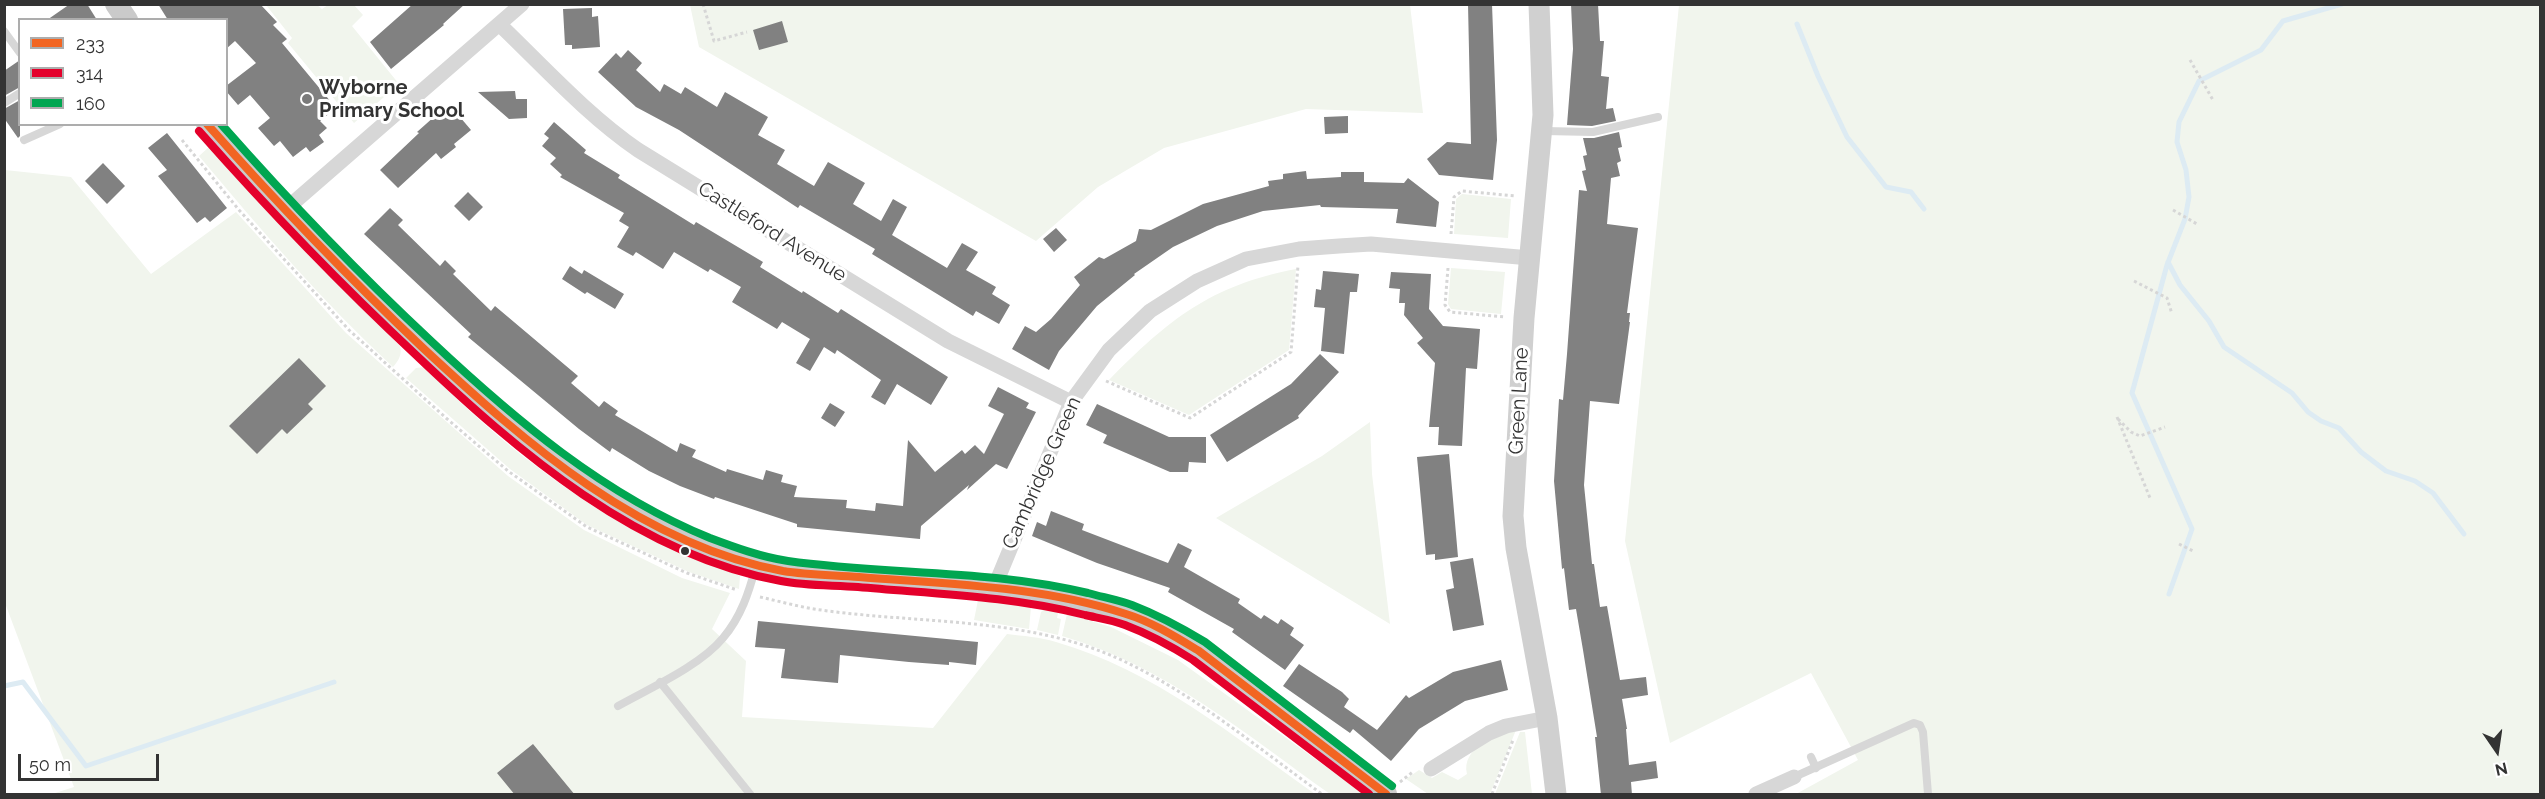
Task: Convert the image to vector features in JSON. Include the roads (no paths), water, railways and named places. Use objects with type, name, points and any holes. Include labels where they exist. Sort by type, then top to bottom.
[{"type":"main road","points":[[116,4],[126,18]]},
{"type":"main road","name":"Green Lane","points":[[1539,4],[1543,115],[1524,318],[1513,516],[1516,548],[1547,718],[1557,795]]},
{"type":"main road","points":[[209,126],[359,287],[456,380],[504,421],[573,474],[621,505],[716,552],[756,566],[784,571],[994,588],[1095,604],[1127,614],[1172,634],[1210,658],[1385,794]]},
{"type":"street","points":[[285,210],[522,4]]},
{"type":"street","name":"Castleford Avenue","points":[[499,24],[575,97],[630,144],[948,341],[1071,402]]},
{"type":"street","name":"Cambridge Green","points":[[994,588],[1071,402],[1109,351],[1150,311],[1197,281],[1246,259],[1299,249],[1371,244],[1530,258]]},
{"type":"street","points":[[1431,769],[1489,733],[1520,722],[1547,718]]},
{"type":"street","points":[[1756,795],[1794,777]]},
{"type":"lane","points":[[4,31],[18,49]]},
{"type":"lane","points":[[4,103],[18,94]]},
{"type":"lane","points":[[1542,131],[1593,132],[1658,117]]},
{"type":"lane","points":[[24,140],[56,126]]},
{"type":"lane","points":[[618,706],[695,662],[723,639],[748,595],[756,566]]},
{"type":"lane","points":[[660,682],[750,795]]},
{"type":"lane","points":[[1794,777],[1914,723],[1920,725],[1923,732],[1928,795]]},
{"type":"lane","points":[[1811,757],[1815,768]]},
{"type":"waterway","points":[[2169,594],[2192,529],[2132,393],[2167,265],[2185,219],[2189,197],[2186,170],[2177,142],[2179,122],[2199,81],[2261,50],[2283,21],[2342,4]]},
{"type":"waterway","points":[[1797,24],[1818,76],[1847,137],[1886,187],[1911,192],[1924,209]]},
{"type":"waterway","points":[[2168,262],[2180,285],[2209,321],[2224,347],[2292,393],[2308,412],[2321,421],[2339,428],[2361,452],[2386,471],[2415,481],[2433,493],[2464,534]]},
{"type":"waterway","points":[[4,686],[23,682],[86,766],[334,682]]},
{"type":"place","name":"Wyborne Primary School","points":[[307,99]]}]
